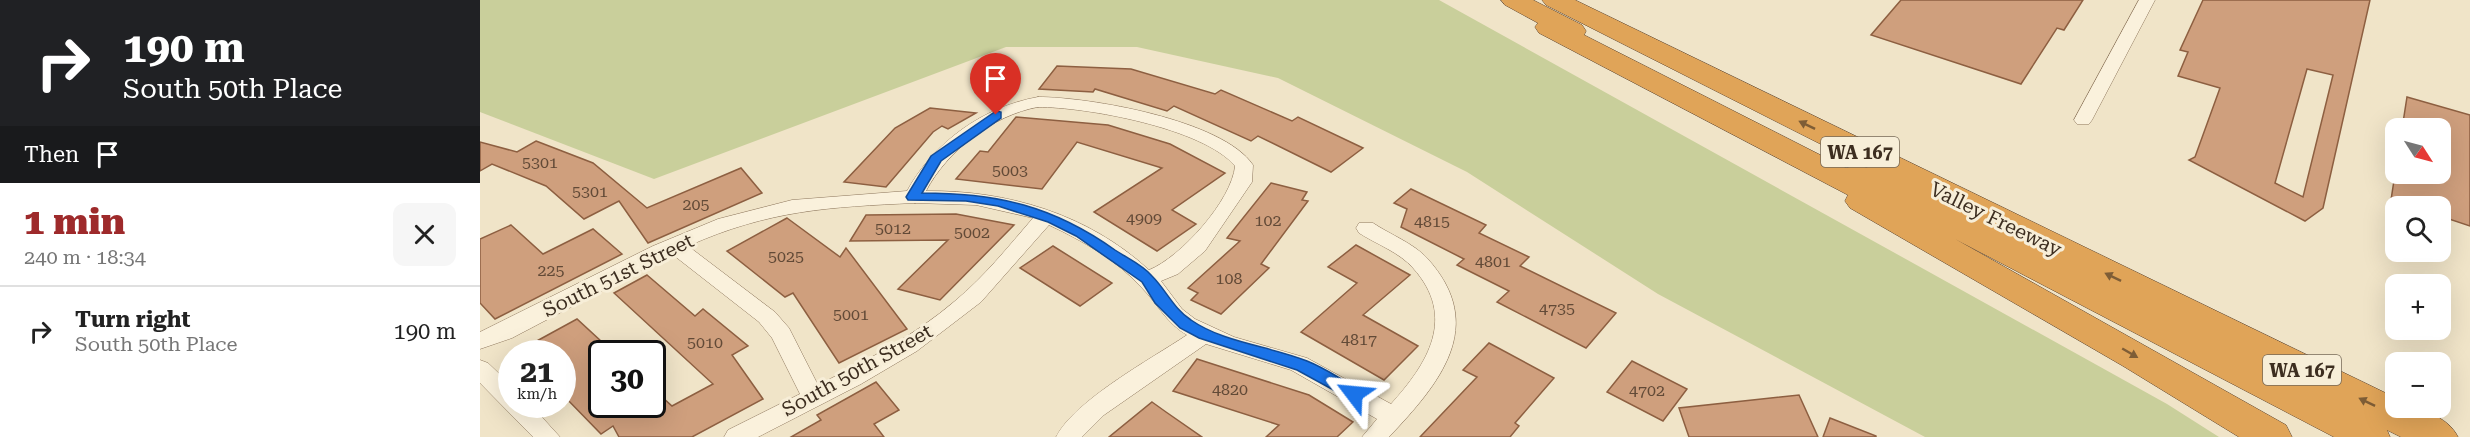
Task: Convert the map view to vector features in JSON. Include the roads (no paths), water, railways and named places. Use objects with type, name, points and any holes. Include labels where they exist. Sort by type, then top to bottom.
[{"type":"highway","name":"Valley Freeway","points":[[1496,0],[2343,437]]},
{"type":"highway","points":[[1514,0],[2370,437]]},
{"type":"highway","name":"Valley Freeway","points":[[1555,0],[2438,437]]},
{"type":"highway","points":[[1752,134],[1862,202],[2136,356],[2272,437]]},
{"type":"street","points":[[2083,120],[2147,0]]},
{"type":"street","points":[[913,197],[926,171],[950,146],[996,115],[1018,105],[1077,104],[1197,134],[1230,149],[1244,165],[1244,182],[1198,246],[1171,269],[1147,279]]},
{"type":"street","name":"South 51st Street","points":[[480,341],[504,332],[675,246],[758,213],[795,205],[913,197],[966,197],[999,201],[1046,216],[1081,232],[1147,279],[1171,311],[1185,324],[1204,334],[1302,366],[1393,417]]},
{"type":"street","name":"South 50th Street","points":[[736,437],[870,368],[935,328],[986,284],[1046,216]]},
{"type":"street","points":[[1366,228],[1419,262],[1435,284],[1447,308],[1449,329],[1440,353],[1417,391],[1374,437]]},
{"type":"street","points":[[675,246],[767,317],[781,334],[813,397]]},
{"type":"street","points":[[1068,437],[1080,422],[1096,409],[1204,334]]},
{"type":"street","points":[[480,369],[498,387]]},
{"type":"street","points":[[529,418],[548,437]]}]
